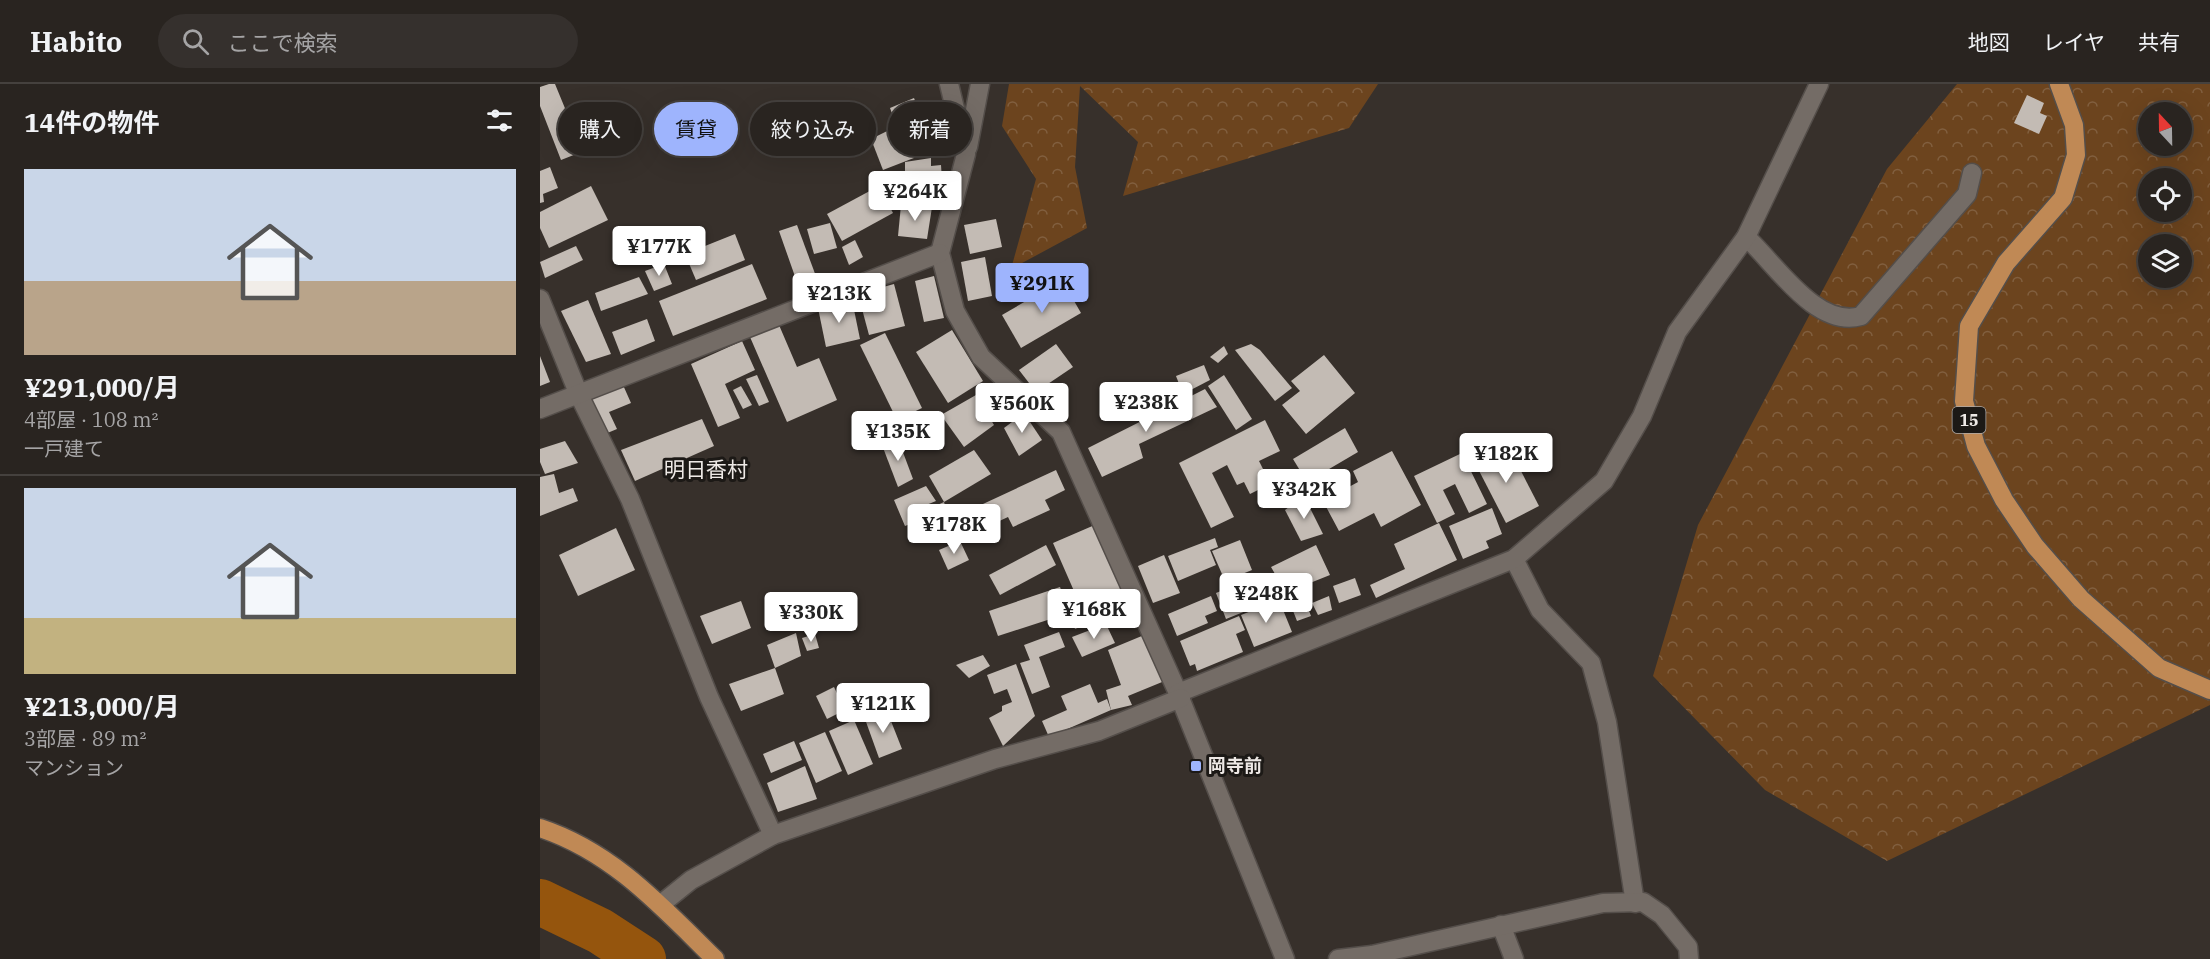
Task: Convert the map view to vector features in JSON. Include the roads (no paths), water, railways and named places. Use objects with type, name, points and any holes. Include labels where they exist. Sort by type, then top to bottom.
[{"type":"main road","name":"15","points":[[2059,84],[2074,125],[2076,155],[2063,198],[2006,263],[1969,326],[1964,401],[1976,446],[2004,500],[2035,546],[2081,598],[2159,668],[2210,690]]},
{"type":"main road","points":[[540,828],[565,836],[634,879],[715,959]]},
{"type":"street","points":[[949,84],[953,102]]},
{"type":"street","points":[[972,124],[980,84]]},
{"type":"street","points":[[660,905],[691,880],[773,835],[995,759],[1100,731],[1179,695],[1514,559],[1604,480],[1642,416],[1677,332],[1746,237],[1819,84]]},
{"type":"street","points":[[965,156],[940,253],[955,311],[981,357],[1061,432],[1179,695],[1285,959]]},
{"type":"street","points":[[1746,237],[1791,287],[1828,312],[1848,320],[1861,316],[1967,194],[1972,173]]},
{"type":"street","points":[[540,409],[940,253]]},
{"type":"street","points":[[540,299],[579,395],[630,499],[709,697],[773,835]]},
{"type":"street","points":[[1514,559],[1540,610],[1591,663],[1607,722],[1635,903]]},
{"type":"street","points":[[1338,959],[1372,955],[1603,903],[1643,902],[1662,915],[1688,947],[1689,959]]},
{"type":"street","points":[[1501,925],[1514,959]]},
{"type":"waterway","points":[[540,902],[600,931],[643,959]]},
{"type":"place","name":"岡寺前","points":[[1196,766]]},
{"type":"district","name":"明日香村","points":[[706,470]]}]
